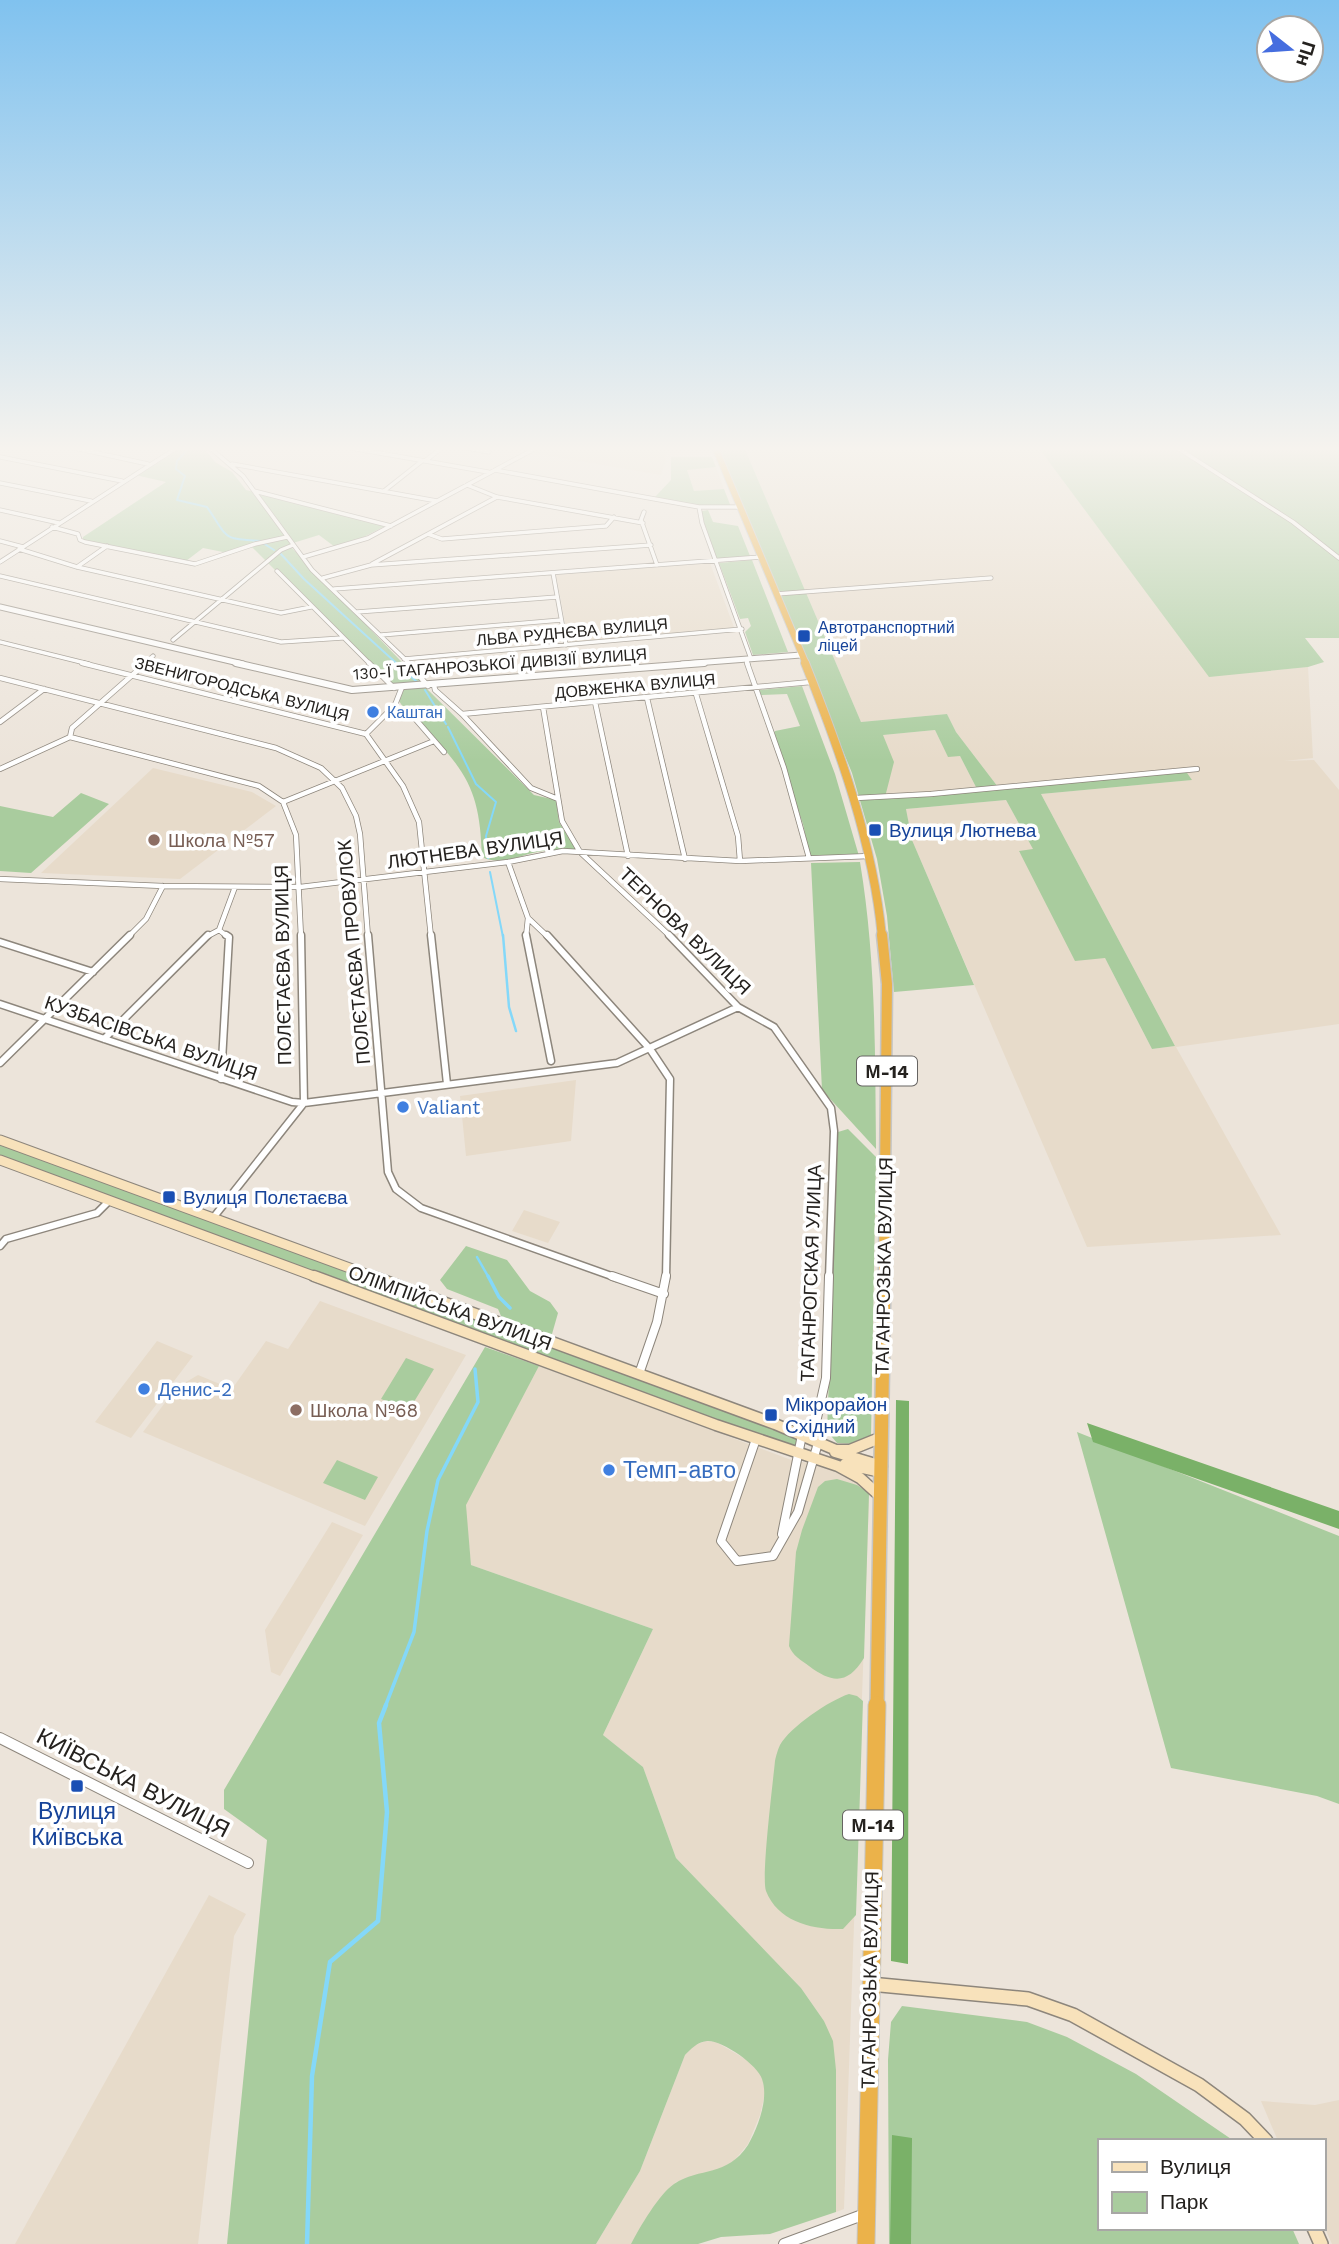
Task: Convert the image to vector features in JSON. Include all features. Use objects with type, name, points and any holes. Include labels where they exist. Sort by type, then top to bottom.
[{"type":"highway","name":"ТАГАНРОЗЬКА ВУЛИЦЯ","points":[[759,552],[856,799],[871,856],[884,930],[887,984],[882,1437],[864,2243]]},
{"type":"main road","name":"ОЛІМПІЙСЬКА ВУЛИЦЯ","points":[[0,1140],[639,1374],[815,1442],[850,1450],[882,1437]]},
{"type":"main road","name":"ОЛІМПІЙСЬКА ВУЛИЦЯ","points":[[0,1160],[755,1439],[832,1462],[858,1475],[881,1497]]},
{"type":"main road","points":[[201,1234],[213,1218]]},
{"type":"main road","points":[[630,1392],[639,1374]]},
{"type":"main road","points":[[815,1442],[845,1457],[881,1469]]},
{"type":"main road","name":"ТАГАНРОГСКАЯ УЛИЦА","points":[[807,1456],[815,1442]]},
{"type":"main road","points":[[832,1462],[881,1469]]},
{"type":"main road","points":[[870,1984],[1028,1999],[1073,2015],[1199,2085],[1245,2119],[1264,2139]]},
{"type":"street","points":[[0,562],[15,552]]},
{"type":"street","points":[[32,552],[77,567],[281,613],[311,607]]},
{"type":"street","points":[[77,567],[99,552]]},
{"type":"street","points":[[137,552],[200,564],[232,552]]},
{"type":"street","points":[[173,640],[280,552]]},
{"type":"street","points":[[299,552],[462,714],[531,788],[558,799]]},
{"type":"street","points":[[303,556],[320,552]]},
{"type":"street","points":[[370,565],[395,552]]},
{"type":"street","points":[[323,578],[370,565],[557,552]]},
{"type":"street","points":[[653,552],[657,565]]},
{"type":"street","points":[[713,552],[742,629],[756,688],[788,781],[809,858]]},
{"type":"street","points":[[334,589],[761,557]]},
{"type":"street","points":[[277,571],[394,688]]},
{"type":"street","points":[[553,573],[566,645]]},
{"type":"street","points":[[0,576],[281,642],[342,638]]},
{"type":"street","points":[[776,594],[991,578]]},
{"type":"street","points":[[358,612],[557,597]]},
{"type":"street","name":"130-Ї ТАГАНРОЗЬКОЇ ДИВІЗІЇ ВУЛИЦЯ","points":[[0,607],[352,691],[801,655]]},
{"type":"street","points":[[381,635],[561,620]]},
{"type":"street","name":"ЛЬВА РУДНЄВА ВУЛИЦЯ","points":[[404,659],[742,629]]},
{"type":"street","name":"ЗВЕНИГОРОДСЬКА ВУЛИЦЯ","points":[[0,642],[366,734],[386,758],[414,805],[426,873],[447,1084]]},
{"type":"street","points":[[70,737],[70,730],[153,656]]},
{"type":"street","name":"ПОЛЄТАЄВА ПРОВУЛОК","points":[[0,678],[291,752],[316,764],[337,779],[358,822],[388,1172],[396,1189],[411,1203],[488,1234],[664,1294]]},
{"type":"street","name":"ДОВЖЕНКА ВУЛИЦЯ","points":[[462,714],[811,682]]},
{"type":"street","points":[[366,734],[395,705],[402,687]]},
{"type":"street","points":[[0,722],[44,689]]},
{"type":"street","points":[[696,694],[738,836],[740,861]]},
{"type":"street","points":[[647,698],[685,859]]},
{"type":"street","points":[[595,702],[628,856]]},
{"type":"street","name":"ТЕРНОВА ВУЛИЦЯ","points":[[543,707],[562,821],[580,852],[660,925],[738,1007],[774,1027],[831,1108],[834,1131]]},
{"type":"street","points":[[411,714],[444,752]]},
{"type":"street","points":[[0,769],[70,737],[251,783],[266,789],[283,802],[386,758],[434,741]]},
{"type":"street","points":[[856,799],[1197,769]]},
{"type":"street","name":"ПОЛЄТАЄВА ВУЛИЦЯ","points":[[283,802],[296,835],[300,887],[304,1103]]},
{"type":"street","name":"ЛЮТНЕВА ВУЛИЦЯ","points":[[0,879],[163,886],[300,887],[508,862],[543,853],[580,852],[740,861],[871,856]]},
{"type":"street","points":[[508,862],[528,918],[525,930],[551,1060]]},
{"type":"street","points":[[0,1063],[146,919],[163,886]]},
{"type":"street","points":[[104,1039],[207,935],[219,930],[235,887]]},
{"type":"street","points":[[528,918],[536,923],[650,1049],[664,1067],[670,1085],[669,1208],[664,1294],[639,1374]]},
{"type":"street","points":[[219,930],[229,937],[221,1079]]},
{"type":"street","points":[[0,942],[93,972]]},
{"type":"street","name":"КУЗБАСІВСЬКА ВУЛИЦЯ","points":[[0,1004],[221,1079],[292,1102],[304,1103],[617,1063],[738,1007]]},
{"type":"street","points":[[213,1218],[304,1103]]},
{"type":"street","name":"ТАГАНРОГСКАЯ УЛИЦА","points":[[815,1442],[826,1378],[834,1131]]},
{"type":"street","points":[[0,1246],[6,1239],[97,1213],[109,1201]]},
{"type":"street","points":[[755,1439],[721,1541],[737,1562],[773,1556],[798,1512],[807,1456]]},
{"type":"street","points":[[782,1536],[784,1514],[807,1456]]},
{"type":"street","name":"КИЇВСЬКА ВУЛИЦЯ","points":[[0,1738],[248,1863]]},
{"type":"street","points":[[784,2244],[866,2214]]},
{"type":"shaded area","points":[[789,552],[1116,552],[1209,676],[1308,667],[1313,758],[1284,761],[1314,760],[1339,790],[1339,1024],[1176,1047],[1281,1235],[1087,1247],[912,840],[906,809],[1006,800],[1034,850],[1019,852],[1105,958],[1152,1049],[1175,1046],[1041,794],[1191,780],[998,787],[956,732],[947,714],[861,722]]},
{"type":"shaded area","points":[[710,563],[735,630],[569,643],[556,575]]},
{"type":"shaded area","points":[[935,730],[948,756],[960,756],[977,789],[885,798],[882,735]]},
{"type":"shaded area","name":"Школа №57","points":[[153,768],[252,792],[276,806],[180,879],[41,873]]},
{"type":"shaded area","points":[[576,1080],[571,1141],[466,1156],[460,1096]]},
{"type":"shaded area","points":[[524,1210],[560,1222],[548,1243],[512,1231]]},
{"type":"shaded area","name":"Школа №68","points":[[320,1301],[466,1355],[365,1526],[143,1432],[176,1388],[198,1375],[232,1389],[266,1341],[288,1349]]},
{"type":"shaded area","name":"Денис-2","points":[[157,1341],[193,1356],[131,1438],[95,1422]]},
{"type":"shaded area","points":[[539,1366],[794,1461],[870,1470],[844,2209],[836,2212],[836,2070],[824,2021],[801,1988],[676,1858],[643,1767],[603,1735],[653,1629],[471,1565],[465,1505]]},
{"type":"shaded area","points":[[332,1522],[363,1535],[280,1676],[271,1672],[265,1630]]},
{"type":"shaded area","points":[[209,1895],[246,1914],[234,1936],[198,2244],[15,2244]]},
{"type":"shaded area","points":[[706,2041],[716,2042],[749,2061],[759,2071],[763,2080],[765,2093],[760,2115],[748,2144],[733,2162],[676,2182],[631,2244],[596,2244],[640,2171],[685,2055],[695,2045]]},
{"type":"shaded area","points":[[1339,2100],[1339,2244],[1332,2244],[1325,2228],[1325,2139],[1277,2139],[1261,2101],[1315,2105]]},
{"type":"green space","points":[[140,552],[198,552],[186,561]]},
{"type":"green space","points":[[257,552],[296,552],[424,685],[393,688]]},
{"type":"green space","points":[[714,552],[748,552],[750,556],[717,559]]},
{"type":"green space","points":[[762,552],[789,552],[861,722],[947,714],[956,732],[998,787],[1185,770],[1192,780],[1041,794],[1175,1046],[1152,1049],[1105,958],[1075,961],[1019,851],[1033,849],[1006,800],[906,809],[912,840],[974,985],[894,992],[887,916],[877,859],[852,773]],"holes":[[[935,730],[948,757],[960,756],[977,789],[885,797],[894,762],[883,735]]]},
{"type":"green space","points":[[1116,552],[1339,552],[1339,638],[1305,638],[1324,662],[1308,667],[1209,677]]},
{"type":"green space","points":[[752,560],[788,652],[753,655],[745,632],[751,626],[748,618],[740,619],[719,563]]},
{"type":"green space","points":[[802,686],[835,774],[859,856],[810,857],[803,824],[773,735],[775,731],[800,726],[787,694],[760,695],[759,690]]},
{"type":"green space","points":[[425,687],[534,795],[556,800],[559,822],[578,853],[544,851],[497,861],[482,857],[476,804],[465,777],[445,750],[398,699],[401,689]]},
{"type":"green space","points":[[81,793],[109,804],[31,873],[0,871],[0,806],[53,817]]},
{"type":"green space","points":[[860,862],[872,969],[876,1149],[822,1090],[811,863]]},
{"type":"green space","points":[[848,1129],[876,1157],[871,1438],[853,1444],[837,1443],[827,1431],[838,1132]]},
{"type":"green space","points":[[0,1140],[497,1322],[501,1316],[498,1309],[447,1289],[440,1280],[466,1246],[507,1260],[530,1291],[550,1302],[558,1313],[550,1341],[802,1435],[799,1453],[0,1160]]},
{"type":"green space","points":[[485,1347],[539,1366],[466,1505],[471,1565],[653,1629],[603,1735],[643,1767],[676,1858],[801,1988],[824,2021],[833,2041],[836,2070],[836,2212],[770,2234],[721,2237],[698,2244],[631,2244],[650,2211],[668,2189],[684,2179],[731,2162],[748,2145],[759,2122],[764,2087],[759,2073],[730,2049],[707,2041],[697,2044],[685,2055],[640,2171],[596,2244],[227,2244],[267,1840],[224,1809],[224,1790]]},
{"type":"green space","points":[[406,1358],[434,1369],[409,1410],[381,1399]]},
{"type":"green space","points":[[896,1400],[909,1401],[908,1964],[891,1961]]},
{"type":"green space","points":[[1087,1423],[1339,1511],[1339,1529],[1093,1442]]},
{"type":"green space","points":[[1077,1432],[1339,1536],[1339,1804],[1317,1796],[1171,1768]]},
{"type":"green space","points":[[337,1460],[378,1477],[365,1500],[323,1483]]},
{"type":"green space","points":[[837,1479],[857,1485],[869,1493],[864,1658],[852,1673],[840,1679],[818,1672],[798,1658],[789,1646],[796,1552],[802,1530],[818,1487],[825,1481]]},
{"type":"green space","points":[[849,1694],[863,1701],[856,1915],[843,1929],[820,1928],[788,1917],[772,1902],[766,1891],[766,1849],[775,1761],[780,1745],[792,1730],[821,1708]]},
{"type":"green space","points":[[902,2006],[1027,2022],[1067,2037],[1136,2074],[1231,2139],[1098,2139],[1098,2230],[1293,2230],[1299,2244],[889,2244],[888,2060],[891,2022]]},
{"type":"green space","points":[[892,2135],[912,2138],[911,2244],[890,2244]]},
{"type":"waterway","points":[[280,553],[304,579],[417,682]]},
{"type":"waterway","points":[[425,690],[446,724]]},
{"type":"waterway","points":[[448,727],[476,784],[496,802],[486,836],[488,858]]},
{"type":"waterway","points":[[490,872],[503,937]]},
{"type":"waterway","points":[[503,935],[509,1007],[516,1031]]},
{"type":"waterway","points":[[477,1257],[489,1278]]},
{"type":"waterway","points":[[488,1276],[499,1297],[510,1308]]},
{"type":"waterway","points":[[385,1707],[414,1632],[427,1531],[438,1480],[478,1402],[475,1369]]},
{"type":"waterway","points":[[307,2244],[312,2076],[330,1962],[378,1921],[387,1812],[379,1723],[386,1705]]},
{"type":"place","name":"Автотранспортний ліцей","points":[[804,636]]},
{"type":"place","name":"Каштан","points":[[373,712]]},
{"type":"place","name":"Вулиця Лютнева","points":[[875,830]]},
{"type":"place","name":"Школа №57","points":[[154,840]]},
{"type":"place","name":"Valiant","points":[[403,1107]]},
{"type":"place","name":"Вулиця Полєтаєва","points":[[169,1197]]},
{"type":"place","name":"Денис-2","points":[[144,1389]]},
{"type":"place","name":"Школа №68","points":[[296,1410]]},
{"type":"place","name":"Мікрорайон Східний","points":[[771,1415]]},
{"type":"place","name":"Темп-авто","points":[[609,1470]]},
{"type":"place","name":"Вулиця Київська","points":[[77,1786]]}]
